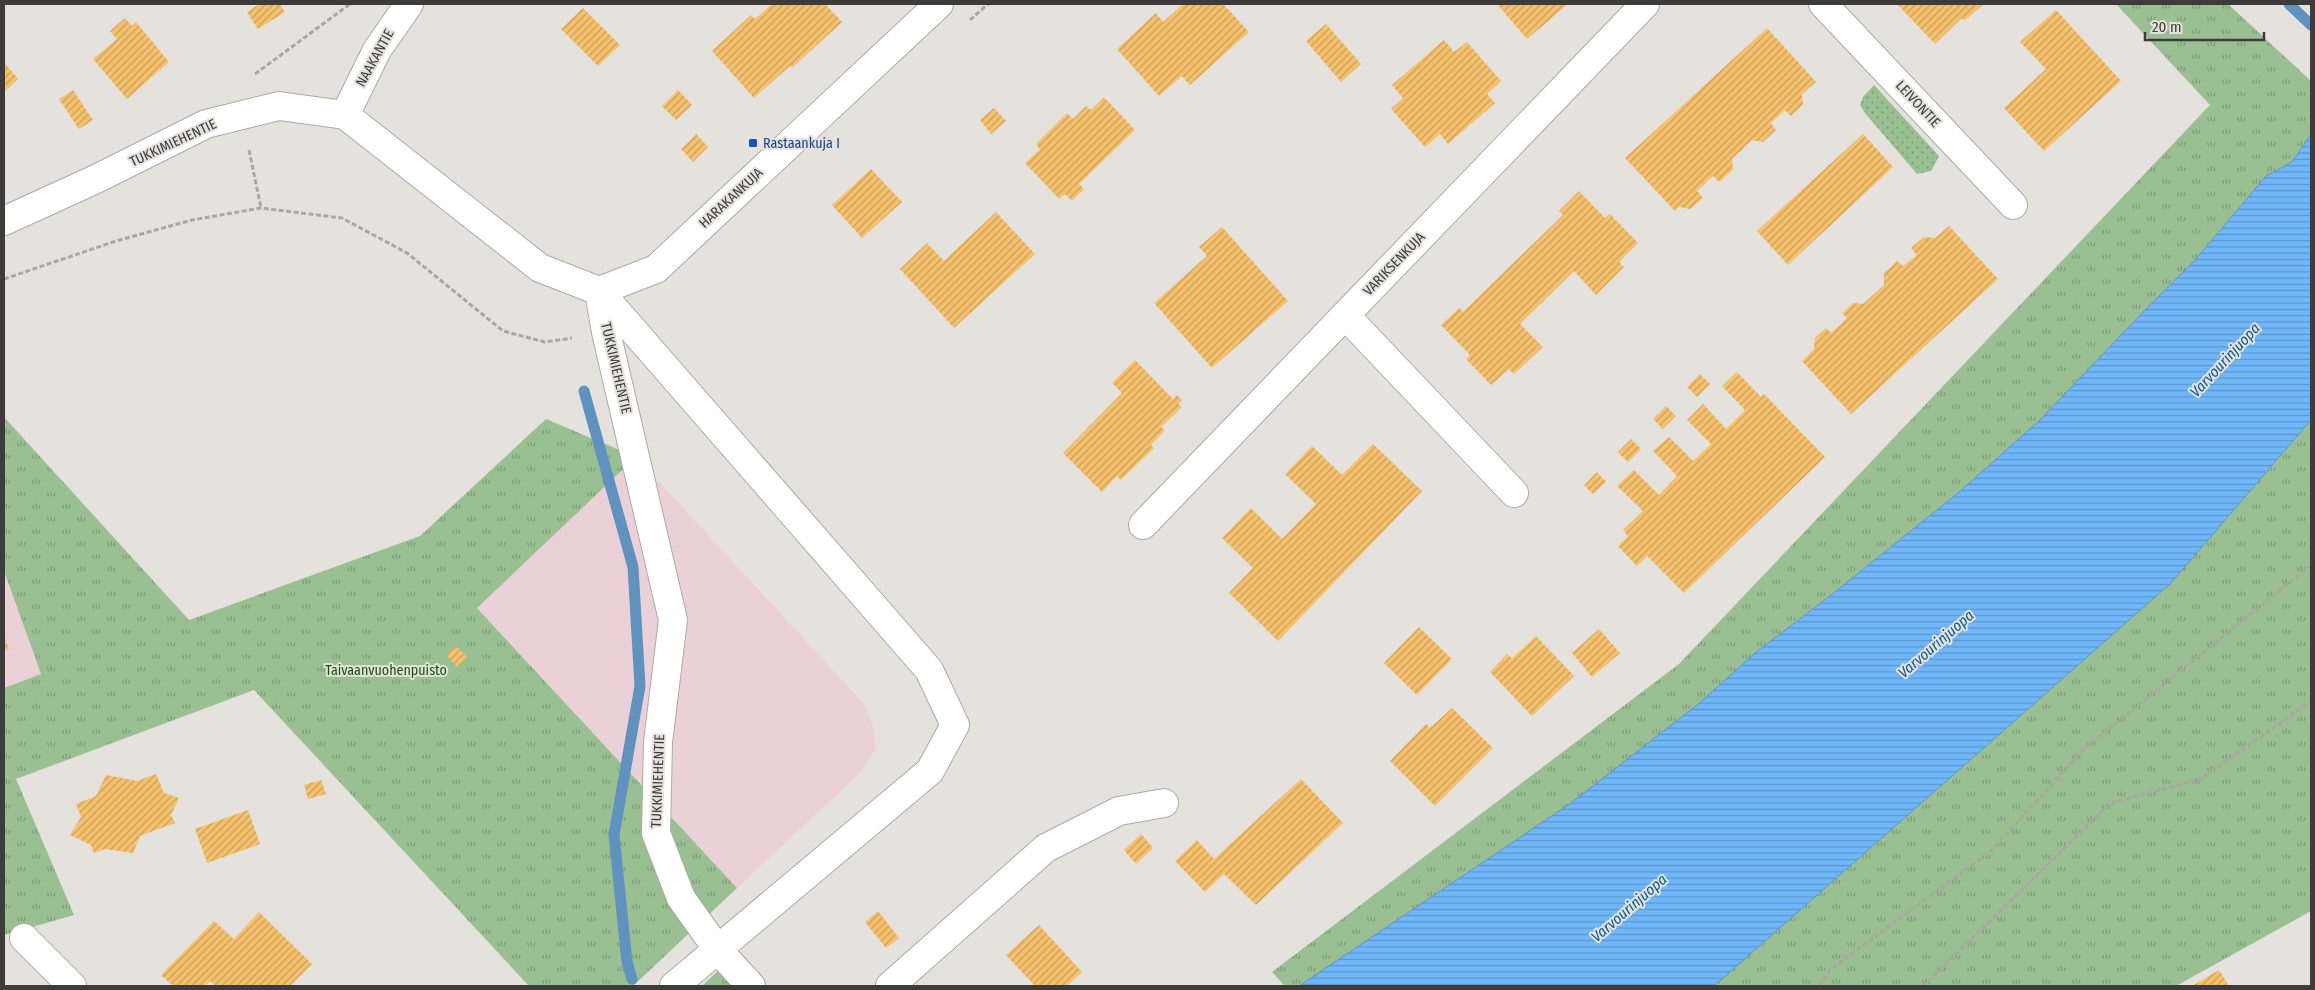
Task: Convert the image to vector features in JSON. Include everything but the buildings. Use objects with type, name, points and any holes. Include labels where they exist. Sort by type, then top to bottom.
[{"type":"street","name":"NAAKANTIE","points":[[345,115],[377,50],[409,4]]},
{"type":"street","name":"HARAKANKUJA","points":[[599,291],[656,269],[939,4]]},
{"type":"street","name":"VARIKSENKUJA","points":[[1143,525],[1645,4]]},
{"type":"street","name":"LEIVONTIE","points":[[1823,4],[2013,205]]},
{"type":"street","name":"TUKKIMIEHENTIE","points":[[4,221],[96,179],[206,124],[279,106],[345,115]]},
{"type":"street","points":[[345,115],[540,268],[599,291],[929,670],[955,725],[930,772],[674,986]]},
{"type":"street","name":"TUKKIMIEHENTIE","points":[[599,291],[606,332],[673,620],[658,742],[656,833],[681,898],[718,950],[751,986]]},
{"type":"street","points":[[1345,315],[1514,493]]},
{"type":"street","points":[[890,986],[1046,848],[1119,811],[1164,803]]},
{"type":"street","points":[[24,938],[72,986]]},
{"type":"path","points":[[1819,986],[1830,970],[1991,851],[2084,749],[2311,565]]},
{"type":"path","points":[[1923,986],[2111,803],[2201,779],[2311,702]]},
{"type":"shaded area","points":[[636,457],[865,705],[875,732],[875,750],[861,772],[737,888],[477,607]]},
{"type":"shaded area","points":[[4,571],[41,674],[4,688]]},
{"type":"green space","points":[[2116,4],[2228,4],[2311,81],[2311,134],[2292,162],[2266,176],[2195,260],[2041,419],[1958,493],[1755,653],[1697,705],[1633,757],[1571,803],[1299,986],[1285,986],[1272,972],[1679,664],[2210,105]]},
{"type":"green space","points":[[1874,85],[1939,156],[1931,171],[1917,174],[1865,113],[1860,105],[1863,97]]},
{"type":"green space","name":"Taivaanvuohenpuisto","points":[[4,417],[189,620],[420,536],[546,419],[636,457],[477,608],[737,888],[633,986],[529,986],[254,690],[16,779],[74,915],[4,935],[4,688],[41,674],[4,571]]},
{"type":"green space","points":[[2311,420],[2311,911],[2176,986],[1714,986],[2171,583]]},
{"type":"green space","points":[[734,956],[763,986],[702,986]]},
{"type":"water","name":"Varvourinjuopa","points":[[2311,134],[2311,420],[2171,583],[1714,986],[1299,986],[1571,803],[1697,705],[1755,653],[1958,493],[2041,419],[2195,260],[2266,176],[2292,162]]},
{"type":"waterway","points":[[2289,4],[2311,25]]},
{"type":"waterway","points":[[584,391],[633,567],[640,686],[614,835],[627,962],[632,979]]},
{"type":"place","name":"Rastaankuja I","points":[[753,143]]}]
